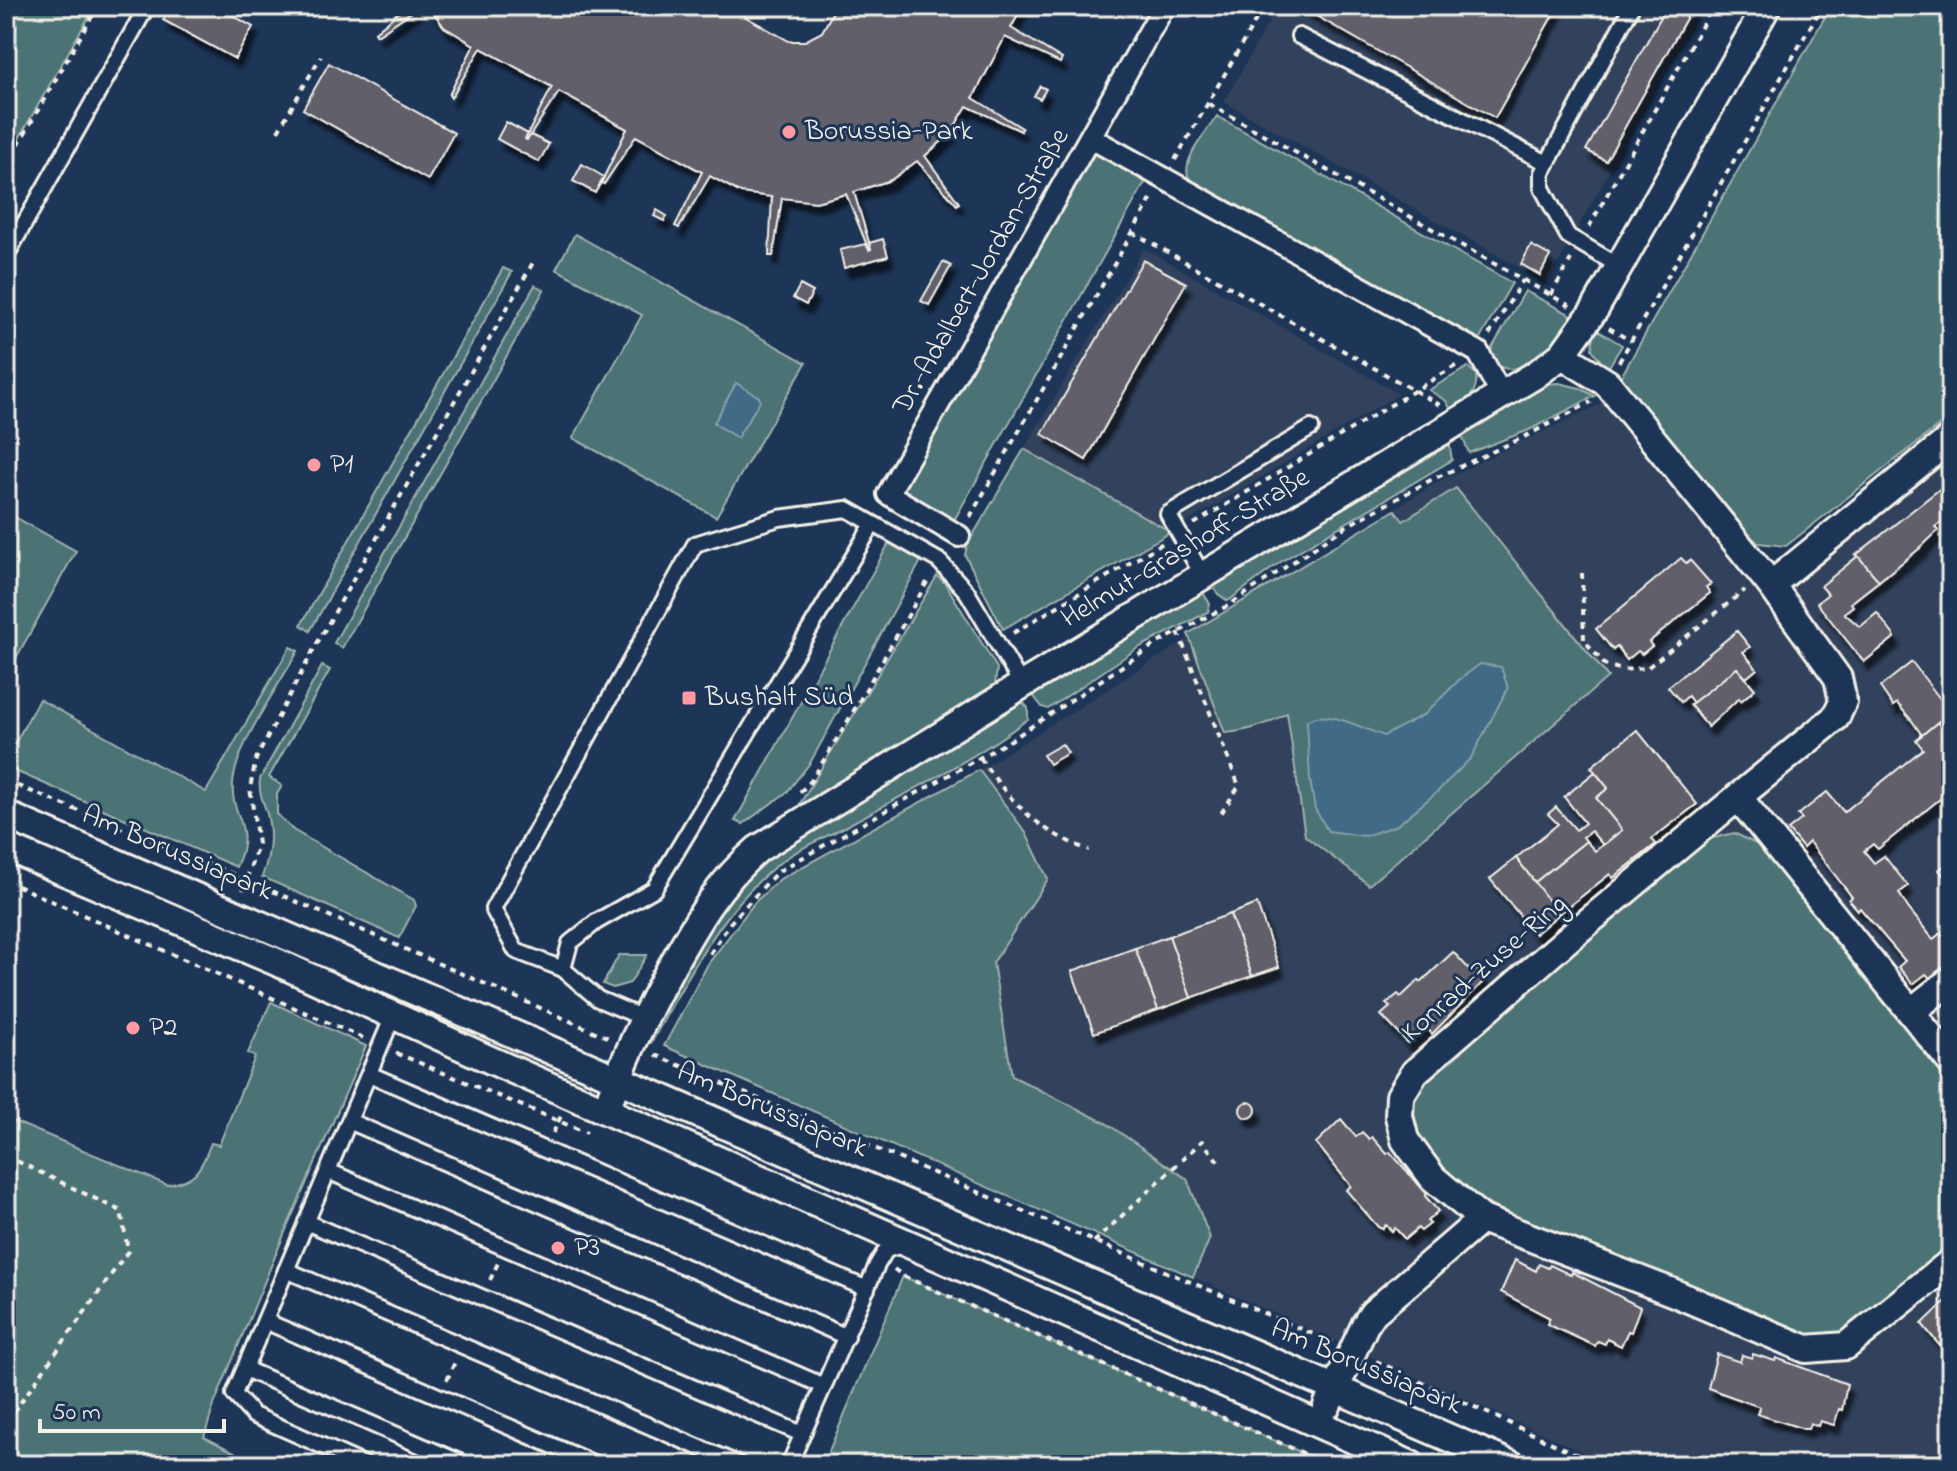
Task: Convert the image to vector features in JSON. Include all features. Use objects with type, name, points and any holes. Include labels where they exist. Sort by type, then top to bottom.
[{"type":"street","name":"Dr.-Adalbert-Jordan-Straße","points":[[959,536],[888,494],[1164,6]]},
{"type":"street","name":"Helmut-Grashoff-Straße","points":[[606,1110],[643,1018],[710,900],[741,863],[775,837],[1535,375],[1562,355],[1619,266],[1767,6]]},
{"type":"street","points":[[1091,138],[1478,352],[1501,394]]},
{"type":"street","name":"Konrad-Zuse-Ring","points":[[1562,355],[1607,383],[1767,580],[1838,678],[1843,702],[1836,717],[1570,937],[1415,1072],[1400,1096],[1398,1106],[1405,1140],[1433,1178],[1482,1219],[1672,1292],[1806,1349],[1846,1346],[1951,1262]]},
{"type":"street","points":[[1767,580],[1951,438]]},
{"type":"street","points":[[1738,797],[1951,1062]]},
{"type":"street","name":"Am Borussiapark","points":[[6,815],[1512,1465]]},
{"type":"street","points":[[6,847],[221,938],[1411,1465]]},
{"type":"street","points":[[1912,1011],[1951,980]]},
{"type":"street","points":[[1320,1424],[1373,1313],[1482,1219]]},
{"type":"lane","points":[[6,256],[147,6]]},
{"type":"lane","points":[[1619,266],[1568,236],[1542,188],[1542,173],[1632,6]]},
{"type":"lane","points":[[1299,36],[1547,163]]},
{"type":"lane","points":[[1203,576],[1168,514],[1311,428]]},
{"type":"lane","points":[[643,1018],[598,999],[563,969],[516,951],[493,909],[695,544],[779,518],[847,509],[939,561],[967,592],[1022,685]]},
{"type":"lane","points":[[563,969],[570,943],[596,922],[654,889],[873,524]]},
{"type":"lane","points":[[365,1465],[253,1415],[234,1394],[393,1016]]},
{"type":"lane","points":[[369,1074],[867,1289]]},
{"type":"lane","points":[[349,1121],[847,1337]]},
{"type":"lane","points":[[328,1171],[824,1386]]},
{"type":"lane","points":[[306,1222],[802,1434]]},
{"type":"lane","points":[[789,1465],[881,1258],[886,1250],[908,1243]]},
{"type":"lane","points":[[286,1270],[740,1465]]},
{"type":"lane","points":[[265,1321],[597,1465]]},
{"type":"lane","points":[[245,1369],[466,1465]]},
{"type":"path","points":[[6,166],[98,6]]},
{"type":"path","points":[[959,536],[1264,6]]},
{"type":"path","points":[[1551,295],[1713,6]]},
{"type":"path","points":[[708,958],[730,923],[777,872],[1011,740],[1154,645],[1229,605],[1345,527],[1429,481],[1589,403],[1607,383],[1822,6]]},
{"type":"path","points":[[278,131],[321,56]]},
{"type":"path","points":[[1209,104],[1589,317]]},
{"type":"path","points":[[1132,232],[1415,392]]},
{"type":"path","points":[[233,912],[258,844],[250,788],[256,759],[315,647],[535,259]]},
{"type":"path","points":[[997,643],[1478,352],[1523,280]]},
{"type":"path","points":[[1582,573],[1584,640],[1605,665],[1623,670],[1647,668],[1767,580]]},
{"type":"path","points":[[1178,632],[1239,786],[1220,815]]},
{"type":"path","points":[[980,758],[1006,795],[1042,827],[1089,850]]},
{"type":"path","points":[[6,781],[247,880],[630,1048],[668,1060],[1353,1351],[1599,1465]]},
{"type":"path","points":[[6,881],[588,1133]]},
{"type":"path","points":[[206,968],[221,938]]},
{"type":"path","points":[[1094,1242],[1202,1141],[1221,1165]]},
{"type":"path","points":[[6,1156],[121,1211],[128,1251],[6,1423]]},
{"type":"path","points":[[881,1258],[903,1276],[1330,1465]]},
{"type":"shaded area","points":[[1278,6],[1701,6],[1547,283],[1224,102]]},
{"type":"shaded area","points":[[1144,248],[1399,394],[1171,532],[1024,449]]},
{"type":"shaded area","points":[[736,383],[759,397],[760,401],[737,438],[714,423]]},
{"type":"shaded area","points":[[1617,383],[1773,570],[1951,419],[1949,1465],[1612,1465],[1193,1277],[1210,1238],[1187,1179],[1106,1123],[1012,1076],[993,963],[1047,879],[1026,833],[979,770],[1434,484],[1598,405]]},
{"type":"shaded area","points":[[1480,664],[1501,667],[1508,688],[1471,758],[1436,793],[1397,825],[1365,836],[1328,831],[1315,809],[1307,721],[1324,716],[1384,736],[1425,714]]},
{"type":"green space","points":[[6,6],[95,6],[6,161]]},
{"type":"green space","points":[[1831,6],[1951,6],[1951,416],[1786,546],[1758,543],[1736,522],[1617,384]]},
{"type":"green space","points":[[1217,116],[1512,283],[1477,344],[1189,179],[1187,171],[1191,155]]},
{"type":"green space","points":[[1095,153],[1146,181],[953,522],[902,492]]},
{"type":"green space","points":[[575,234],[806,363],[716,517],[573,438],[642,315],[556,269]]},
{"type":"green space","points":[[503,268],[512,272],[310,631],[301,625]]},
{"type":"green space","points":[[535,285],[544,290],[342,648],[334,643]]},
{"type":"green space","points":[[1525,291],[1577,318],[1535,359],[1510,369],[1498,366],[1488,355]]},
{"type":"green space","points":[[1597,330],[1622,345],[1607,370],[1592,349]]},
{"type":"green space","points":[[1468,367],[1476,374],[1476,387],[1467,400],[1451,410],[1446,401],[1429,390]]},
{"type":"green space","points":[[1559,383],[1580,388],[1595,396],[1529,430],[1469,453],[1461,434],[1542,384]]},
{"type":"green space","points":[[1449,441],[1452,460],[1282,561],[1228,601],[1218,594],[1212,584]]},
{"type":"green space","points":[[1024,449],[1171,532],[1003,629],[965,555],[967,545]]},
{"type":"green space","points":[[1456,488],[1608,677],[1369,885],[1305,836],[1287,713],[1257,727],[1225,733],[1188,634],[1395,510],[1403,521]]},
{"type":"green space","points":[[6,512],[76,551],[6,676]]},
{"type":"green space","points":[[889,543],[921,561],[810,763],[787,792],[743,824],[735,821]]},
{"type":"green space","points":[[937,576],[945,583],[997,668],[995,685],[798,807]]},
{"type":"green space","points":[[1202,591],[1210,604],[1208,612],[1138,648],[1048,709],[1042,707],[1032,694]]},
{"type":"green space","points":[[290,647],[298,651],[250,734],[236,768],[233,795],[244,841],[236,867],[6,767],[6,760],[39,699],[206,792]]},
{"type":"green space","points":[[322,666],[330,670],[269,777],[282,786],[277,794],[277,814],[293,830],[414,900],[416,906],[399,938],[262,877],[270,833],[260,779]]},
{"type":"green space","points":[[1021,700],[1028,708],[1028,719],[1007,734],[941,774],[799,850],[771,870],[734,908],[690,973],[651,1043],[646,1041],[717,909],[754,866]]},
{"type":"green space","points":[[979,770],[1026,833],[1048,879],[993,963],[1012,1076],[1106,1123],[1187,1179],[1210,1238],[1193,1277],[664,1046],[708,964],[755,902],[780,879]]},
{"type":"green space","points":[[1734,833],[1760,846],[1951,1080],[1951,1247],[1841,1338],[1819,1339],[1803,1333],[1492,1206],[1434,1161],[1411,1130],[1410,1098],[1563,951],[1710,839]]},
{"type":"green space","points":[[619,955],[647,955],[630,983],[613,988],[603,984]]},
{"type":"green space","points":[[271,1002],[366,1046],[285,1232],[215,1402],[204,1437],[260,1465],[6,1465],[6,1118],[167,1185],[185,1180],[200,1167],[211,1143],[219,1145],[255,1057],[248,1053]]},
{"type":"green space","points":[[903,1276],[907,1278],[1330,1465],[823,1465]]},
{"type":"building","points":[[171,6],[216,6],[253,27],[235,59],[163,20]]},
{"type":"building","points":[[406,6],[420,6],[377,35],[375,32]]},
{"type":"building","name":"Borussia-Park","points":[[429,6],[726,6],[789,41],[805,41],[822,32],[836,6],[1023,6],[1011,28],[1062,59],[1060,63],[1005,37],[973,98],[1022,128],[1021,131],[967,106],[950,134],[925,156],[959,203],[957,205],[917,161],[891,180],[854,192],[871,249],[846,194],[816,202],[782,198],[773,256],[769,256],[772,197],[741,193],[710,176],[679,228],[675,226],[702,172],[636,136],[604,184],[601,183],[627,129],[559,92],[525,139],[552,87],[481,48],[451,98],[449,95],[474,45],[444,27]]},
{"type":"building","points":[[1299,6],[1558,6],[1495,118]]},
{"type":"building","points":[[1667,6],[1693,6],[1606,161],[1586,150]]},
{"type":"building","points":[[329,63],[454,133],[428,180],[303,109]]},
{"type":"building","points":[[1040,86],[1046,89],[1040,99],[1034,96]]},
{"type":"building","points":[[506,122],[528,134],[525,139],[531,135],[549,144],[539,162],[497,139]]},
{"type":"building","points":[[582,164],[604,177],[595,193],[573,181]]},
{"type":"building","points":[[657,210],[667,216],[664,221],[654,216]]},
{"type":"building","points":[[883,239],[888,256],[844,268],[840,250],[866,244],[869,250],[869,243]]},
{"type":"building","points":[[1531,245],[1550,256],[1540,275],[1521,264]]},
{"type":"building","points":[[1143,260],[1186,283],[1086,460],[1042,434]]},
{"type":"building","points":[[943,262],[951,266],[929,305],[921,301]]},
{"type":"building","points":[[800,285],[813,292],[806,305],[793,298]]},
{"type":"building","points":[[1951,480],[1951,515],[1935,527],[1938,531],[1919,549],[1879,581],[1856,555]]},
{"type":"building","points":[[1858,556],[1879,581],[1851,603],[1853,606],[1844,613],[1860,627],[1877,613],[1895,637],[1864,662],[1817,603],[1828,594],[1821,586]]},
{"type":"building","points":[[1681,558],[1686,563],[1690,560],[1711,584],[1706,587],[1710,593],[1649,642],[1652,646],[1642,654],[1638,651],[1627,660],[1617,647],[1613,650],[1596,629]]},
{"type":"building","points":[[1737,631],[1750,647],[1743,652],[1757,669],[1746,678],[1737,668],[1693,703],[1688,696],[1681,702],[1668,687]]},
{"type":"building","points":[[1912,662],[1950,712],[1916,740],[1921,734],[1913,722],[1897,703],[1893,706],[1880,687]]},
{"type":"building","points":[[1737,668],[1755,689],[1741,701],[1739,698],[1708,727],[1690,705]]},
{"type":"building","points":[[1950,712],[1938,723],[1945,732],[1951,731],[1951,790],[1878,849],[1873,844],[1864,851],[1874,863],[1884,856],[1908,886],[1899,893],[1908,908],[1933,939],[1941,933],[1951,945],[1951,960],[1930,978],[1926,974],[1913,984],[1898,967],[1905,961],[1860,908],[1858,910],[1849,900],[1852,897],[1809,842],[1803,848],[1788,830],[1802,819],[1798,815],[1827,792],[1844,812],[1923,749],[1916,740]]},
{"type":"building","points":[[1637,730],[1697,804],[1652,839],[1656,844],[1613,878],[1610,874],[1559,914],[1534,883],[1586,841],[1595,851],[1622,830],[1596,798],[1608,788],[1591,767]]},
{"type":"building","points":[[1062,744],[1068,753],[1049,764],[1043,755]]},
{"type":"building","points":[[1595,772],[1608,788],[1596,798],[1622,830],[1603,845],[1591,831],[1583,837],[1586,841],[1535,882],[1516,858],[1558,824],[1548,814],[1556,807],[1576,830],[1585,823],[1564,797]]},
{"type":"building","points":[[1516,858],[1559,914],[1535,934],[1490,879]]},
{"type":"building","points":[[1951,860],[1951,880],[1949,882],[1939,870]]},
{"type":"building","points":[[1257,904],[1279,967],[1252,976],[1230,914]]},
{"type":"building","points":[[1230,914],[1252,976],[1191,998],[1169,936]]},
{"type":"building","points":[[1169,936],[1191,998],[1158,1010],[1135,948]]},
{"type":"building","points":[[1135,948],[1158,1010],[1094,1033],[1072,971]]},
{"type":"building","points":[[1453,952],[1469,969],[1473,966],[1486,979],[1432,1034],[1426,1027],[1408,1043],[1381,1015],[1390,1007],[1386,1004],[1398,994],[1401,997],[1419,980],[1421,982]]},
{"type":"building","points":[[1245,1102],[1251,1102],[1256,1110],[1254,1116],[1245,1118],[1240,1113],[1240,1107]]},
{"type":"building","points":[[1341,1119],[1356,1137],[1362,1132],[1369,1139],[1372,1137],[1387,1154],[1390,1152],[1427,1194],[1425,1196],[1438,1211],[1427,1221],[1430,1224],[1421,1231],[1418,1228],[1405,1239],[1395,1228],[1392,1231],[1386,1225],[1382,1229],[1378,1227],[1346,1190],[1351,1186],[1316,1143]]},
{"type":"building","points":[[1515,1260],[1536,1271],[1539,1264],[1548,1268],[1550,1265],[1571,1275],[1572,1272],[1640,1307],[1631,1332],[1628,1331],[1621,1346],[1607,1339],[1605,1344],[1598,1341],[1595,1346],[1547,1324],[1550,1318],[1501,1292]]},
{"type":"building","points":[[1951,1296],[1951,1348],[1945,1342],[1940,1346],[1922,1324]]},
{"type":"building","points":[[1717,1354],[1740,1362],[1742,1355],[1752,1358],[1753,1354],[1775,1361],[1776,1358],[1847,1384],[1842,1410],[1839,1409],[1834,1425],[1820,1421],[1818,1426],[1810,1423],[1808,1429],[1757,1414],[1760,1407],[1708,1388]]},
{"type":"place","name":"Borussia-Park","points":[[789,132]]},
{"type":"place","name":"P1","points":[[314,465]]},
{"type":"place","name":"Bushalt Süd","points":[[689,698]]},
{"type":"place","name":"P2","points":[[133,1028]]},
{"type":"place","name":"P3","points":[[558,1248]]}]
